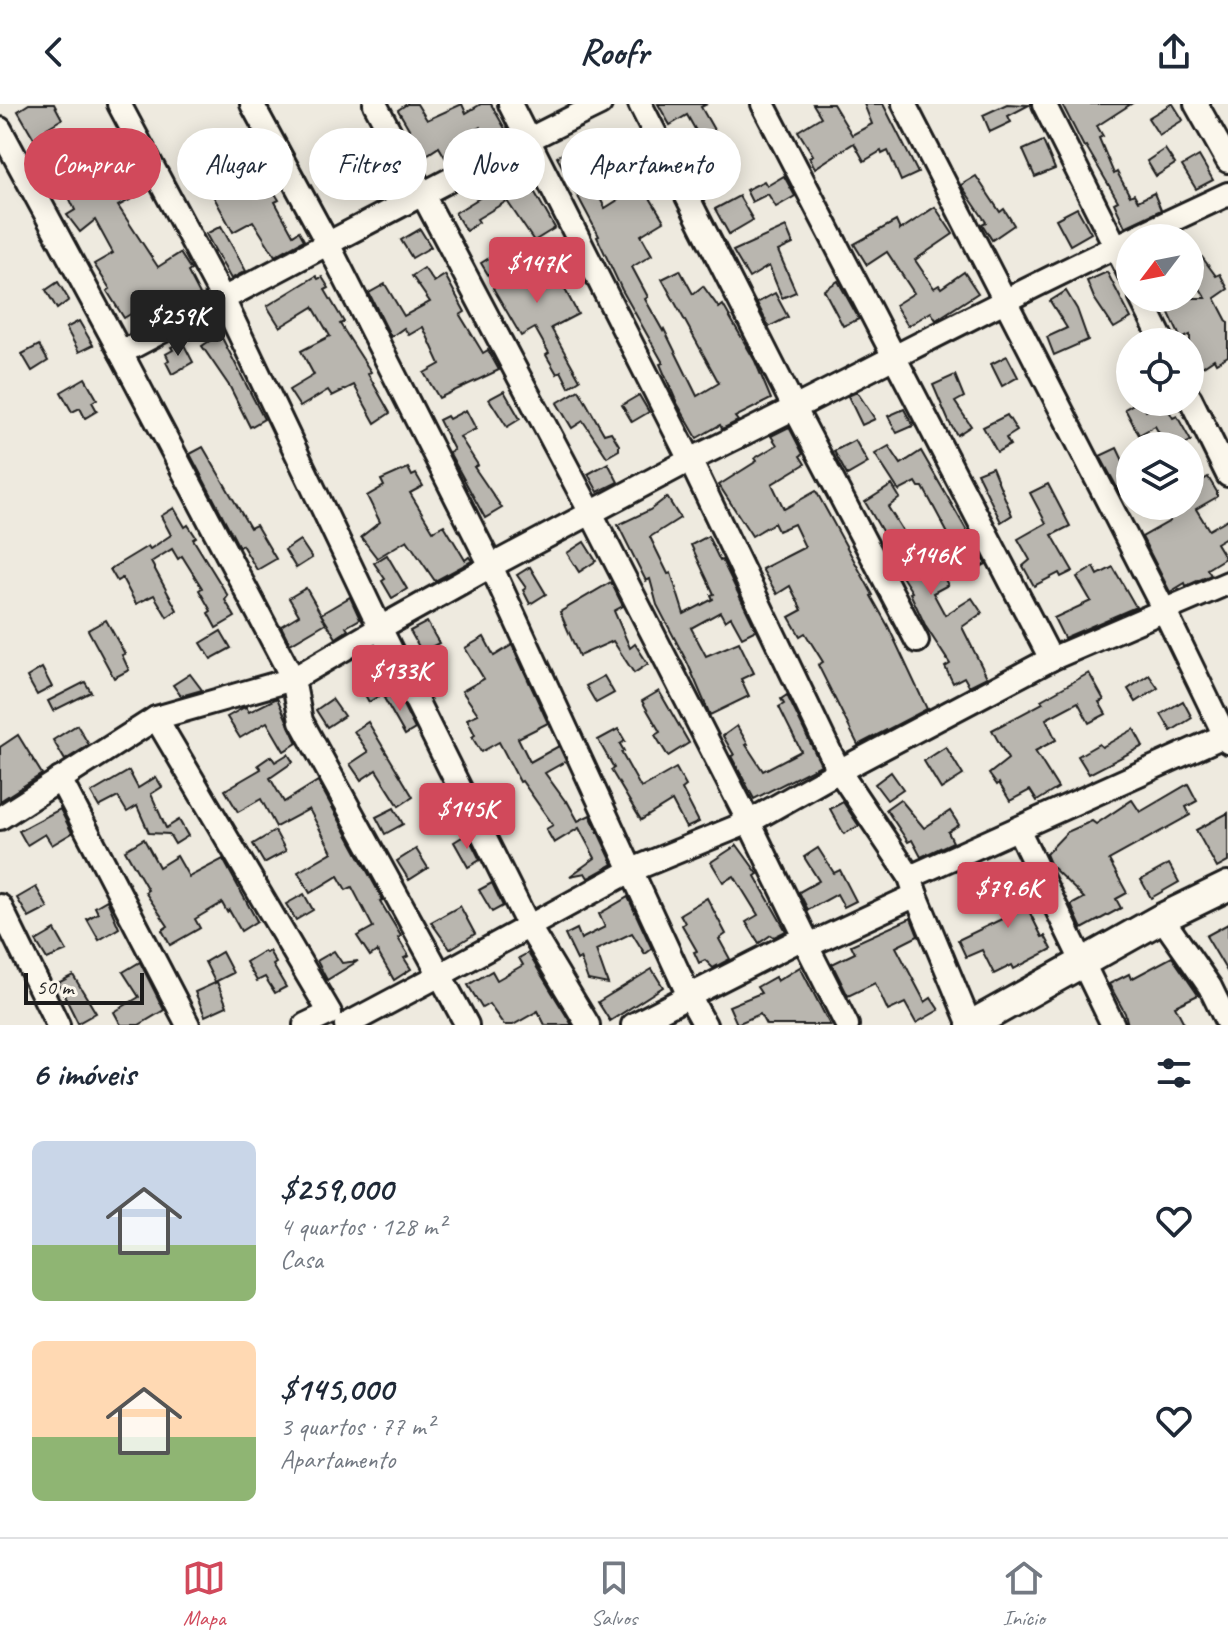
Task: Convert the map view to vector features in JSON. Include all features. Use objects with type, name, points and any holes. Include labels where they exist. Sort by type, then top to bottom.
[{"type":"main road","points":[[971,1025],[1162,918],[1228,886]]},
{"type":"street","points":[[119,104],[223,299],[380,628],[529,927],[588,1025]]},
{"type":"street","points":[[252,104],[328,244],[491,566],[705,1025]]},
{"type":"street","points":[[375,104],[388,128]]},
{"type":"street","points":[[510,104],[523,128]]},
{"type":"street","points":[[545,131],[600,104]]},
{"type":"street","points":[[640,104],[917,641]]},
{"type":"street","points":[[763,104],[1051,659]]},
{"type":"street","points":[[633,1025],[806,941],[1018,829],[1227,737],[904,104]]},
{"type":"street","points":[[1044,104],[1117,224]]},
{"type":"street","points":[[1196,104],[1228,161]]},
{"type":"street","points":[[0,129],[293,679],[301,721],[467,1025]]},
{"type":"street","points":[[545,171],[690,460],[839,771],[913,886],[971,1025]]},
{"type":"street","points":[[1164,224],[1228,194]]},
{"type":"street","points":[[121,353],[412,200]]},
{"type":"street","points":[[426,200],[749,822],[847,1025]]},
{"type":"street","points":[[0,818],[156,718],[293,679],[491,566],[690,460],[1116,246]]},
{"type":"street","points":[[1199,416],[1228,475]]},
{"type":"street","points":[[346,1025],[632,870],[749,822],[1051,659],[1228,583]]},
{"type":"street","points":[[156,718],[330,1013],[316,1023]]},
{"type":"street","points":[[60,779],[188,1025]]},
{"type":"street","points":[[1018,829],[1113,1025]]},
{"type":"street","points":[[0,906],[58,1025]]},
{"type":"street","points":[[1162,918],[1210,987],[1228,1024]]},
{"type":"building","points":[[29,104],[54,104],[62,119],[47,128],[28,128],[18,111]]},
{"type":"building","points":[[407,104],[417,104],[427,120],[462,104],[466,113],[481,104],[491,104],[505,128],[443,128],[443,154],[439,147],[427,155],[427,128],[409,128],[398,110]]},
{"type":"building","points":[[658,104],[707,104],[701,107],[713,128],[694,128],[687,115],[670,125]]},
{"type":"building","points":[[813,104],[833,104],[852,135],[872,124],[864,104],[883,104],[918,173],[901,181],[888,151],[882,154],[881,151],[864,161],[854,143],[815,168],[809,157],[813,155],[798,131],[821,117]]},
{"type":"building","points":[[1007,104],[1029,105],[1008,116],[1011,122],[990,132],[983,115]]},
{"type":"building","points":[[1062,104],[1131,104],[1097,126],[1103,136],[1099,138],[1114,174],[1117,172],[1130,196],[1134,194],[1138,201],[1154,193],[1161,210],[1131,224],[1124,224],[1114,203],[1118,201],[1084,147]]},
{"type":"building","points":[[1171,104],[1183,120],[1159,135],[1148,118]]},
{"type":"building","points":[[1043,141],[1055,169],[1035,177],[1023,150]]},
{"type":"building","points":[[1165,149],[1175,164],[1156,176],[1147,161]]},
{"type":"building","points":[[1199,156],[1213,180],[1196,189],[1182,166]]},
{"type":"building","points":[[784,176],[795,196],[776,207],[768,194],[752,202],[746,190],[764,181],[767,186]]},
{"type":"building","points":[[976,176],[1000,212],[1004,209],[1014,225],[992,240],[982,224],[986,222],[961,185]]},
{"type":"building","points":[[741,199],[753,220],[729,234],[715,209],[732,200]]},
{"type":"building","points":[[70,200],[130,200],[118,206],[158,267],[180,253],[191,270],[188,272],[200,295],[143,326],[136,311],[124,318],[94,264],[113,253],[95,220],[80,232],[67,215],[75,210]]},
{"type":"building","points":[[215,200],[279,200],[275,202],[293,235],[299,231],[304,240],[275,256],[253,221],[233,232]]},
{"type":"building","points":[[476,200],[539,200],[555,228],[534,241],[507,201],[477,219],[479,222],[466,231],[455,213]]},
{"type":"building","points":[[580,200],[601,200],[605,208],[618,200],[651,200],[664,221],[641,235],[652,255],[632,267],[648,297],[645,299],[664,329],[697,396],[719,383],[662,279],[680,270],[693,294],[703,286],[719,308],[723,305],[755,361],[771,399],[735,417],[738,421],[722,429],[720,425],[697,438],[677,403],[660,364],[663,363],[622,290]]},
{"type":"building","points":[[935,207],[953,234],[915,260],[934,288],[939,285],[941,288],[964,272],[978,293],[936,320],[931,312],[908,326],[895,305],[914,293],[887,252],[867,265],[854,244],[896,221],[900,230]]},
{"type":"building","points":[[1077,208],[1091,233],[1070,245],[1056,219]]},
{"type":"building","points":[[221,226],[246,271],[231,279],[206,234]]},
{"type":"building","points":[[786,227],[793,244],[778,251],[796,292],[782,298],[769,266],[749,278],[733,251]]},
{"type":"building","points":[[420,229],[431,247],[412,258],[401,240]]},
{"type":"building","points":[[499,252],[516,279],[539,265],[542,270],[566,256],[575,271],[560,280],[578,314],[551,328],[580,380],[569,387],[561,371],[557,374],[546,355],[549,353],[535,328],[521,336],[493,288],[495,286],[481,263]]},
{"type":"building","points":[[1204,260],[1216,276],[1220,274],[1228,289],[1215,298],[1228,323],[1228,356],[1216,363],[1214,359],[1204,366],[1204,328],[1176,328],[1168,312],[1204,312]]},
{"type":"building","points":[[424,268],[434,282],[445,275],[465,312],[460,315],[483,353],[488,350],[499,370],[439,398],[424,373],[440,364],[423,327],[409,335],[404,328],[391,337],[369,293],[385,284],[404,316],[430,302],[412,276]]},
{"type":"building","points":[[1107,272],[1116,289],[1116,312],[1128,312],[1131,318],[1114,328],[1087,281]]},
{"type":"building","points":[[316,276],[318,279],[322,277],[329,288],[325,290],[344,322],[340,324],[371,372],[368,374],[390,413],[375,423],[354,385],[332,396],[328,390],[300,407],[289,390],[314,375],[301,351],[330,336],[313,307],[280,327],[267,306]]},
{"type":"building","points":[[838,281],[859,319],[843,326],[824,290]]},
{"type":"building","points":[[58,282],[69,300],[57,309],[46,290]]},
{"type":"building","points":[[1066,291],[1077,309],[1088,340],[1054,355],[1047,337],[1067,328],[1050,301]]},
{"type":"building","points":[[775,293],[788,317],[769,327],[757,303]]},
{"type":"building","points":[[79,321],[93,345],[79,352],[66,328]]},
{"type":"building","points":[[220,334],[264,419],[250,427],[230,387],[202,346]]},
{"type":"building","points":[[182,341],[193,362],[172,374],[166,354]]},
{"type":"building","points":[[39,345],[48,361],[32,371],[22,354]]},
{"type":"building","points":[[1007,356],[1018,377],[1002,386],[991,364]]},
{"type":"building","points":[[955,375],[964,397],[955,402],[971,426],[957,435],[933,385]]},
{"type":"building","points":[[85,378],[97,399],[92,402],[97,411],[85,418],[80,408],[72,412],[61,392]]},
{"type":"building","points":[[579,390],[604,434],[611,432],[619,445],[619,450],[607,457],[583,421],[572,428],[557,403]]},
{"type":"building","points":[[504,391],[520,419],[507,427],[489,399]]},
{"type":"building","points":[[857,392],[875,419],[862,425],[848,396]]},
{"type":"building","points":[[639,395],[649,412],[632,422],[622,405]]},
{"type":"building","points":[[904,409],[913,426],[897,433],[888,416]]},
{"type":"building","points":[[466,410],[476,429],[460,437],[478,465],[474,467],[502,508],[485,518],[449,452],[454,450],[439,420],[447,416],[449,419]]},
{"type":"building","points":[[1007,415],[1017,431],[1006,438],[1010,445],[997,452],[983,427]]},
{"type":"building","points":[[1129,416],[1177,416],[1186,432],[1158,432],[1155,426],[1137,432]]},
{"type":"building","points":[[789,427],[805,464],[772,484],[784,509],[816,491],[873,595],[927,709],[858,745],[818,665],[823,662],[805,633],[800,636],[789,617],[802,610],[790,586],[777,594],[762,569],[805,547],[794,524],[778,531],[774,523],[752,536],[719,485],[777,445],[771,436]]},
{"type":"building","points":[[855,440],[868,463],[847,475],[834,451]]},
{"type":"building","points":[[889,446],[901,464],[921,451],[986,564],[969,573],[923,487],[916,482],[899,491],[875,454]]},
{"type":"building","points":[[203,447],[250,528],[256,525],[276,559],[257,570],[242,545],[239,547],[190,454]]},
{"type":"building","points":[[1116,448],[1116,486],[1100,456]]},
{"type":"building","points":[[608,463],[618,482],[598,492],[588,474]]},
{"type":"building","points":[[992,467],[1012,515],[1001,522],[977,473]]},
{"type":"building","points":[[408,468],[423,486],[410,493],[433,531],[444,525],[465,560],[469,557],[472,561],[435,581],[407,540],[377,558],[361,537],[380,522],[367,496],[384,486],[381,480]]},
{"type":"building","points":[[1208,477],[1217,492],[1217,497],[1204,504],[1204,479]]},
{"type":"building","points":[[1048,484],[1070,526],[1052,535],[1073,571],[1061,577],[1059,573],[1034,586],[1023,566],[1030,560],[1018,539],[1046,523],[1030,493]]},
{"type":"building","points":[[892,485],[900,498],[888,507],[903,531],[898,534],[919,567],[935,561],[948,585],[933,593],[945,615],[972,598],[982,613],[962,627],[987,677],[969,686],[964,677],[953,683],[945,667],[950,664],[926,627],[912,592],[890,558],[896,555],[865,502]]},
{"type":"building","points":[[667,497],[680,518],[650,537],[668,574],[671,573],[684,614],[713,599],[711,595],[714,594],[691,545],[708,536],[756,630],[742,637],[731,617],[725,621],[720,612],[691,628],[706,656],[739,642],[754,673],[741,679],[749,696],[710,715],[657,605],[650,579],[646,581],[618,525],[650,510]]},
{"type":"building","points":[[174,508],[185,527],[188,525],[196,537],[193,539],[228,596],[225,600],[235,617],[216,628],[199,590],[202,588],[182,556],[178,559],[172,549],[151,562],[177,610],[167,617],[154,595],[136,604],[122,578],[117,581],[110,569],[171,535],[161,516]]},
{"type":"building","points":[[1228,519],[1228,536],[1216,543],[1225,558],[1207,569],[1211,575],[1186,586],[1185,583],[1170,592],[1142,537],[1170,521],[1203,520],[1209,530]]},
{"type":"building","points":[[300,540],[312,558],[296,568],[285,550]]},
{"type":"building","points":[[584,542],[596,561],[579,572],[567,553]]},
{"type":"building","points":[[387,555],[407,589],[392,598],[382,581],[385,579],[374,563]]},
{"type":"building","points":[[530,567],[546,594],[530,604],[523,590],[526,588],[517,575]]},
{"type":"building","points":[[1094,567],[1098,575],[1113,567],[1136,607],[1064,638],[1054,618],[1091,601],[1077,577]]},
{"type":"building","points":[[611,582],[623,606],[614,611],[630,648],[635,644],[648,664],[634,673],[613,641],[579,656],[560,612]]},
{"type":"building","points":[[306,588],[326,623],[290,644],[281,626],[299,615],[289,598]]},
{"type":"building","points":[[350,597],[360,619],[346,627],[348,630],[336,638],[321,614]]},
{"type":"building","points":[[106,620],[125,654],[122,655],[129,670],[114,678],[88,630]]},
{"type":"building","points":[[427,622],[439,643],[422,652],[410,631]]},
{"type":"building","points":[[221,631],[231,648],[211,659],[201,643]]},
{"type":"building","points":[[484,637],[494,656],[512,645],[548,723],[518,738],[530,762],[559,746],[566,761],[545,773],[578,821],[590,815],[613,864],[588,878],[585,873],[570,876],[595,858],[579,828],[554,843],[546,829],[553,825],[520,782],[499,742],[481,752],[472,737],[475,735],[467,719],[478,714],[462,691],[484,679],[465,648]]},
{"type":"building","points":[[42,668],[52,687],[37,695],[27,677]]},
{"type":"building","points":[[1089,673],[1104,700],[1099,702],[1106,714],[1089,723],[1078,702],[1046,719],[1056,740],[1035,751],[1058,788],[1037,801],[1030,790],[1010,801],[989,774],[1008,759],[992,730],[1043,703],[1041,700]]},
{"type":"building","points":[[190,674],[202,690],[181,696],[173,685]]},
{"type":"building","points":[[1149,675],[1158,688],[1136,702],[1128,689]]},
{"type":"building","points":[[378,676],[387,691],[369,702],[360,686]]},
{"type":"building","points":[[604,676],[614,693],[596,703],[586,686]]},
{"type":"building","points":[[85,682],[91,692],[53,711],[48,701]]},
{"type":"building","points":[[396,691],[415,729],[405,735],[384,698]]},
{"type":"building","points":[[659,691],[689,743],[668,756],[655,735],[660,732],[642,701]]},
{"type":"building","points":[[787,695],[821,765],[754,799],[723,736],[737,726],[763,771],[801,751],[779,707],[784,704],[781,699]]},
{"type":"building","points":[[277,698],[297,743],[284,751],[267,722],[240,738],[227,717],[246,707],[249,712]]},
{"type":"building","points":[[332,699],[344,716],[327,727],[316,710]]},
{"type":"building","points":[[1183,701],[1192,718],[1171,731],[1161,714]]},
{"type":"building","points":[[368,722],[413,797],[399,806],[376,770],[361,780],[350,764],[368,752],[354,731]]},
{"type":"building","points":[[77,725],[89,745],[65,760],[53,740]]},
{"type":"building","points":[[618,729],[625,741],[620,744],[624,751],[621,752],[641,788],[676,768],[686,786],[682,789],[699,822],[686,828],[672,801],[641,820],[611,770],[614,768],[598,740]]},
{"type":"building","points":[[1134,729],[1143,746],[1089,774],[1078,756]]},
{"type":"building","points":[[18,735],[42,774],[0,801],[0,747]]},
{"type":"building","points":[[946,747],[963,775],[941,789],[924,761]]},
{"type":"building","points":[[288,754],[293,762],[270,778],[284,802],[318,781],[383,900],[380,901],[409,956],[404,958],[411,969],[394,980],[377,951],[370,956],[357,936],[373,927],[352,887],[346,890],[338,876],[310,893],[298,872],[332,852],[309,809],[276,827],[261,799],[238,812],[225,790],[261,769],[258,765],[271,756],[275,762]]},
{"type":"building","points":[[129,771],[138,788],[156,777],[162,787],[151,794],[166,828],[179,820],[188,836],[175,844],[169,834],[149,833],[137,806],[127,812],[118,797],[99,807],[91,793]]},
{"type":"building","points":[[891,772],[903,789],[887,800],[875,784]]},
{"type":"building","points":[[1188,784],[1197,801],[1186,807],[1190,815],[1109,860],[1127,893],[1116,899],[1121,908],[1082,929],[1071,905],[1084,898],[1051,866],[1046,854],[1067,832],[1092,821],[1096,824],[1132,800],[1140,812]]},
{"type":"building","points":[[900,799],[924,828],[950,811],[959,825],[948,832],[953,842],[921,857],[912,840],[908,842],[886,809]]},
{"type":"building","points":[[843,802],[859,826],[844,834],[830,809]]},
{"type":"building","points":[[394,808],[403,824],[385,834],[376,817]]},
{"type":"building","points":[[60,809],[72,833],[52,845],[45,834],[27,845],[19,831]]},
{"type":"building","points":[[1228,813],[1228,862],[1217,868],[1196,830]]},
{"type":"building","points":[[275,831],[286,851],[264,863],[253,844]]},
{"type":"building","points":[[467,834],[480,860],[468,867],[454,842]]},
{"type":"building","points":[[144,839],[159,867],[177,856],[189,877],[223,859],[257,921],[241,931],[222,903],[195,919],[200,928],[170,945],[162,930],[168,926],[145,892],[148,890],[125,850]]},
{"type":"building","points":[[737,845],[758,874],[755,876],[786,931],[774,937],[771,935],[759,943],[746,922],[758,915],[734,876],[723,882],[711,862]]},
{"type":"building","points":[[818,848],[834,873],[840,870],[856,901],[844,907],[837,894],[808,910],[799,892],[819,881],[804,857]]},
{"type":"building","points":[[416,849],[428,868],[409,880],[397,861]]},
{"type":"building","points":[[1169,864],[1179,882],[1151,898],[1141,880]]},
{"type":"building","points":[[1008,869],[1042,937],[1045,936],[1052,949],[1014,969],[1012,965],[994,974],[982,950],[966,957],[958,940],[1006,917],[987,880]]},
{"type":"building","points":[[492,883],[503,906],[492,912],[479,890]]},
{"type":"building","points":[[36,887],[48,908],[29,918],[17,898]]},
{"type":"building","points":[[304,894],[313,910],[296,920],[286,904]]},
{"type":"building","points":[[628,897],[652,949],[645,954],[632,933],[596,950],[608,984],[588,980],[580,958],[577,960],[565,935],[577,929],[581,939],[605,927],[599,914]]},
{"type":"building","points":[[707,898],[726,934],[719,939],[730,959],[713,968],[705,960],[699,963],[694,952],[697,951],[682,925],[685,923],[680,914]]},
{"type":"building","points":[[107,900],[119,928],[99,940],[87,919],[98,913],[95,907]]},
{"type":"building","points":[[460,906],[475,934],[450,949],[431,922]]},
{"type":"building","points":[[911,918],[918,936],[896,947],[925,1002],[931,998],[939,1010],[916,1023],[905,1003],[888,1011],[875,983],[848,996],[832,964],[855,953],[851,945]]},
{"type":"building","points":[[1228,924],[1228,973],[1206,936]]},
{"type":"building","points":[[55,930],[67,951],[47,959],[36,941]]},
{"type":"building","points":[[269,951],[286,987],[275,993],[265,977],[257,981],[246,962]]},
{"type":"building","points":[[334,951],[342,963],[358,961],[327,980],[317,961]]},
{"type":"building","points":[[222,952],[233,973],[215,982],[205,962]]},
{"type":"building","points":[[528,953],[572,1025],[545,1025],[538,1011],[513,1025],[504,1025],[489,1004],[482,1008],[468,985],[492,971],[497,980],[523,965],[519,958]]},
{"type":"building","points":[[1172,957],[1198,995],[1175,1006],[1185,1025],[1128,1025],[1109,984],[1129,974],[1131,979]]},
{"type":"building","points":[[140,962],[164,1010],[139,1025],[121,1025],[114,1012],[139,997],[123,972]]},
{"type":"building","points":[[800,967],[830,1025],[766,1025],[760,1014],[737,1024],[729,1006],[761,993],[757,987],[775,977],[777,981]]},
{"type":"building","points":[[652,969],[663,987],[610,1021],[598,1002]]},
{"type":"building","points":[[73,975],[96,1013],[78,1023],[58,983]]},
{"type":"building","points":[[217,982],[227,1006],[205,1016],[195,992]]}]
